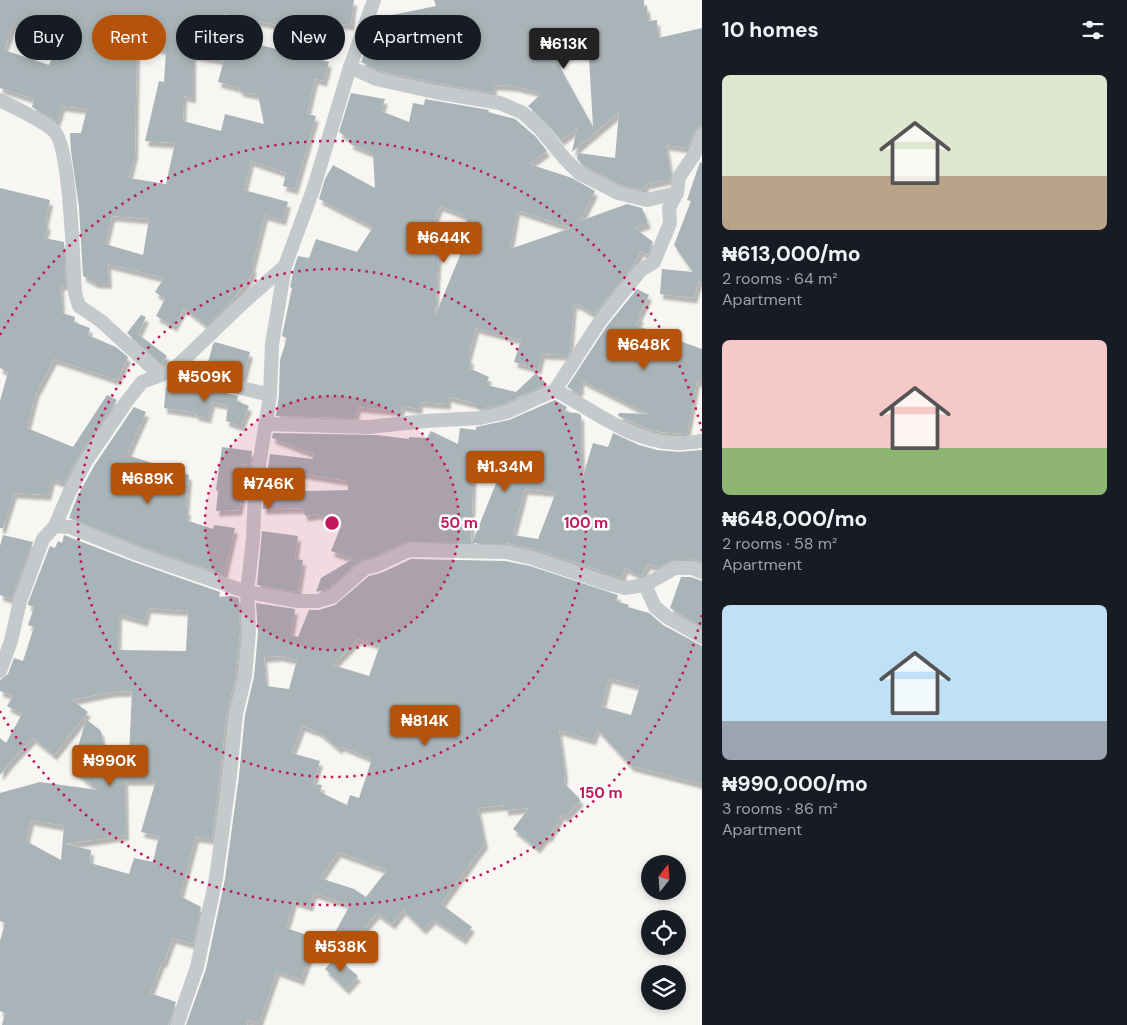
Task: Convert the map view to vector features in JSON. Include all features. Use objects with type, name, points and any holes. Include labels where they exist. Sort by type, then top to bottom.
[{"type":"street","points":[[177,1025],[198,967],[216,878],[236,714],[245,676],[249,632],[247,592],[253,539],[255,492],[270,395],[272,344],[285,266],[313,190],[350,67],[374,0]]},
{"type":"street","points":[[350,67],[376,79],[408,87],[500,103],[523,114],[541,130],[579,173],[618,193],[647,200],[677,193]]},
{"type":"street","points":[[0,100],[55,132],[63,148],[67,170],[75,293],[79,306],[101,321],[166,373],[270,395]]},
{"type":"street","points":[[266,424],[369,427],[480,418],[507,412],[555,390],[600,321],[641,270],[654,262],[670,223],[668,208],[677,193],[679,177],[694,155],[702,136]]},
{"type":"street","points":[[0,671],[11,641],[20,601],[44,539],[55,526],[69,492],[86,461],[127,401],[142,382],[166,373],[285,266]]},
{"type":"street","points":[[555,390],[630,433],[661,442],[702,441]]},
{"type":"street","points":[[55,526],[70,526],[129,551],[247,592],[298,601],[317,601],[332,597],[365,568],[378,565],[409,550],[506,552],[532,558],[606,584],[625,588],[645,585],[676,568],[693,568],[702,572]]},
{"type":"street","points":[[645,585],[655,607],[667,617],[702,637]]},
{"type":"building","points":[[0,0],[354,0],[351,25],[345,24],[345,15],[273,15],[273,24],[263,22],[263,15],[176,15],[176,60],[193,60],[193,98],[184,96],[183,121],[221,131],[225,114],[264,124],[258,95],[239,91],[240,88],[218,82],[224,60],[263,60],[263,46],[273,48],[273,60],[321,60],[329,62],[324,81],[315,79],[307,114],[316,116],[295,189],[283,186],[286,173],[251,161],[244,190],[288,202],[283,220],[265,215],[252,267],[254,268],[250,278],[230,303],[207,326],[184,308],[174,326],[156,316],[165,299],[155,292],[164,278],[108,264],[109,283],[96,283],[83,276],[79,207],[70,133],[81,133],[87,109],[62,106],[57,122],[32,107],[34,99],[0,88]],"holes":[[[92,15],[166,15],[164,82],[159,81],[145,141],[175,143],[166,184],[129,178],[135,153],[137,60],[92,60]],[[112,216],[149,219],[143,255],[105,244]]]},
{"type":"building","points":[[434,0],[644,0],[644,7],[647,6],[648,21],[657,20],[658,38],[702,28],[702,126],[694,131],[687,148],[666,145],[671,173],[670,179],[646,184],[644,190],[621,185],[584,166],[577,159],[578,153],[615,158],[619,112],[572,152],[577,128],[561,140],[528,106],[542,93],[514,86],[494,85],[493,93],[379,71],[361,62],[362,60],[481,60],[481,15],[392,15],[436,6]],"holes":[[[588,41],[593,127],[557,62]]]},
{"type":"building","points":[[351,93],[385,99],[381,111],[409,122],[413,103],[424,105],[425,99],[489,110],[488,112],[515,119],[535,136],[547,151],[529,164],[572,178],[595,191],[580,221],[627,204],[642,208],[648,223],[635,228],[653,242],[647,255],[641,251],[630,270],[594,314],[574,303],[570,351],[567,355],[542,354],[538,369],[514,362],[521,340],[476,328],[468,358],[471,359],[469,368],[489,377],[486,385],[516,392],[536,373],[547,384],[504,404],[477,409],[477,404],[448,397],[448,404],[420,402],[419,409],[402,406],[401,411],[358,407],[355,418],[276,416],[280,360],[287,338],[282,336],[292,288],[290,287],[298,256],[309,258],[316,239],[357,252],[373,227],[319,199],[325,179],[333,165],[375,188],[373,153],[350,144],[351,140],[339,132]],"holes":[[[440,206],[466,216],[468,236],[435,316],[439,247],[424,246]],[[517,210],[571,228],[510,249]]]},
{"type":"building","points":[[700,162],[702,163],[702,285],[699,281],[694,298],[660,294],[662,269],[693,272],[674,245],[691,201],[687,200]]},
{"type":"building","points":[[0,188],[50,200],[45,224],[48,225],[44,238],[64,242],[66,285],[61,285],[62,313],[75,317],[74,322],[90,328],[88,335],[116,347],[128,357],[117,380],[54,359],[36,393],[27,428],[73,447],[107,395],[117,400],[79,456],[64,483],[52,479],[48,495],[14,493],[3,528],[0,528],[0,401],[8,372],[0,368]]},
{"type":"building","points":[[637,289],[649,295],[639,316],[641,318],[635,325],[702,349],[702,382],[697,381],[687,434],[660,432],[645,428],[618,416],[619,413],[649,414],[581,380],[581,388],[578,393],[567,387],[607,326]]},
{"type":"building","points":[[141,315],[146,317],[138,334],[167,356],[161,364],[127,333]]},
{"type":"building","points":[[215,342],[250,352],[243,379],[206,370]]},
{"type":"building","points":[[166,387],[200,391],[201,387],[238,396],[237,401],[249,406],[241,426],[226,421],[228,405],[212,402],[208,418],[195,415],[196,413],[164,408]]},
{"type":"building","points":[[555,400],[567,407],[564,412],[581,415],[582,479],[593,443],[608,447],[613,433],[639,445],[657,450],[678,452],[702,450],[702,562],[693,559],[675,559],[658,567],[648,564],[641,576],[625,568],[622,578],[534,549],[506,543],[472,543],[507,456],[474,457],[471,543],[406,542],[374,557],[360,561],[328,589],[316,592],[321,578],[353,559],[331,551],[341,526],[317,514],[305,516],[303,508],[263,509],[264,494],[270,495],[270,492],[348,490],[348,481],[268,468],[270,454],[313,459],[314,454],[272,438],[273,433],[377,435],[409,439],[409,437],[427,438],[431,431],[458,444],[460,428],[476,430],[476,427],[509,420]],"holes":[[[525,489],[556,492],[538,539],[513,535]]]},
{"type":"building","points":[[134,407],[146,412],[127,455],[189,475],[186,520],[213,529],[214,525],[235,528],[224,575],[140,546],[69,518],[77,497],[94,466]]},
{"type":"building","points":[[222,447],[252,451],[250,465],[242,464],[239,492],[243,492],[239,510],[216,511],[218,491],[216,490]]},
{"type":"building","points":[[262,531],[298,536],[295,559],[303,560],[298,592],[257,585]]},
{"type":"building","points":[[3,535],[33,542],[11,599],[0,595],[0,546]]},
{"type":"building","points":[[64,535],[220,592],[219,597],[231,596],[239,598],[240,632],[236,675],[227,713],[212,839],[196,837],[180,896],[201,907],[193,944],[173,938],[150,993],[176,1002],[168,1025],[2,1025],[5,1013],[0,1011],[0,941],[5,923],[0,921],[0,793],[40,782],[98,790],[72,769],[86,719],[101,731],[105,756],[129,756],[132,691],[110,692],[72,700],[88,712],[54,755],[33,738],[0,775],[0,738],[6,743],[22,714],[7,706],[13,696],[0,691],[0,680],[8,674],[14,658],[23,661],[34,627],[28,625],[34,607],[28,605],[28,603],[50,546],[55,548],[58,541],[62,543]],"holes":[[[148,608],[188,611],[186,651],[118,650],[119,614],[145,621]],[[125,780],[156,780],[141,832],[159,836],[153,862],[134,858],[129,874],[90,863],[91,850],[65,844],[126,835]],[[31,820],[64,826],[61,860],[26,841]]]},
{"type":"building","points":[[411,559],[505,561],[530,566],[618,595],[616,601],[629,605],[628,607],[649,613],[663,625],[702,646],[702,784],[631,766],[597,729],[593,740],[559,730],[565,773],[564,783],[581,800],[565,817],[562,814],[549,837],[547,836],[537,848],[513,829],[529,808],[505,810],[505,805],[478,808],[485,843],[441,904],[472,927],[463,939],[433,919],[423,929],[403,910],[392,924],[377,913],[358,935],[363,939],[356,949],[333,936],[350,905],[314,893],[310,906],[294,901],[286,928],[316,938],[301,980],[277,971],[259,1023],[248,1020],[247,1025],[186,1025],[206,969],[225,879],[245,715],[254,677],[258,633],[256,603],[295,609],[291,635],[298,637],[309,610],[319,610],[335,605],[369,576],[381,573]],"holes":[[[358,639],[380,645],[369,676],[333,665]],[[280,656],[297,660],[289,689],[266,686],[264,657]],[[609,678],[640,686],[631,715],[602,707]],[[302,726],[319,732],[339,749],[341,746],[370,758],[369,761],[371,762],[359,798],[350,795],[347,805],[320,792],[322,785],[313,784],[320,761],[292,753]],[[338,852],[387,870],[366,897],[354,889],[320,878]]]},
{"type":"building","points":[[681,577],[691,577],[702,581],[702,627],[670,608]]},
{"type":"building","points":[[336,957],[358,976],[346,989],[325,969]]}]
